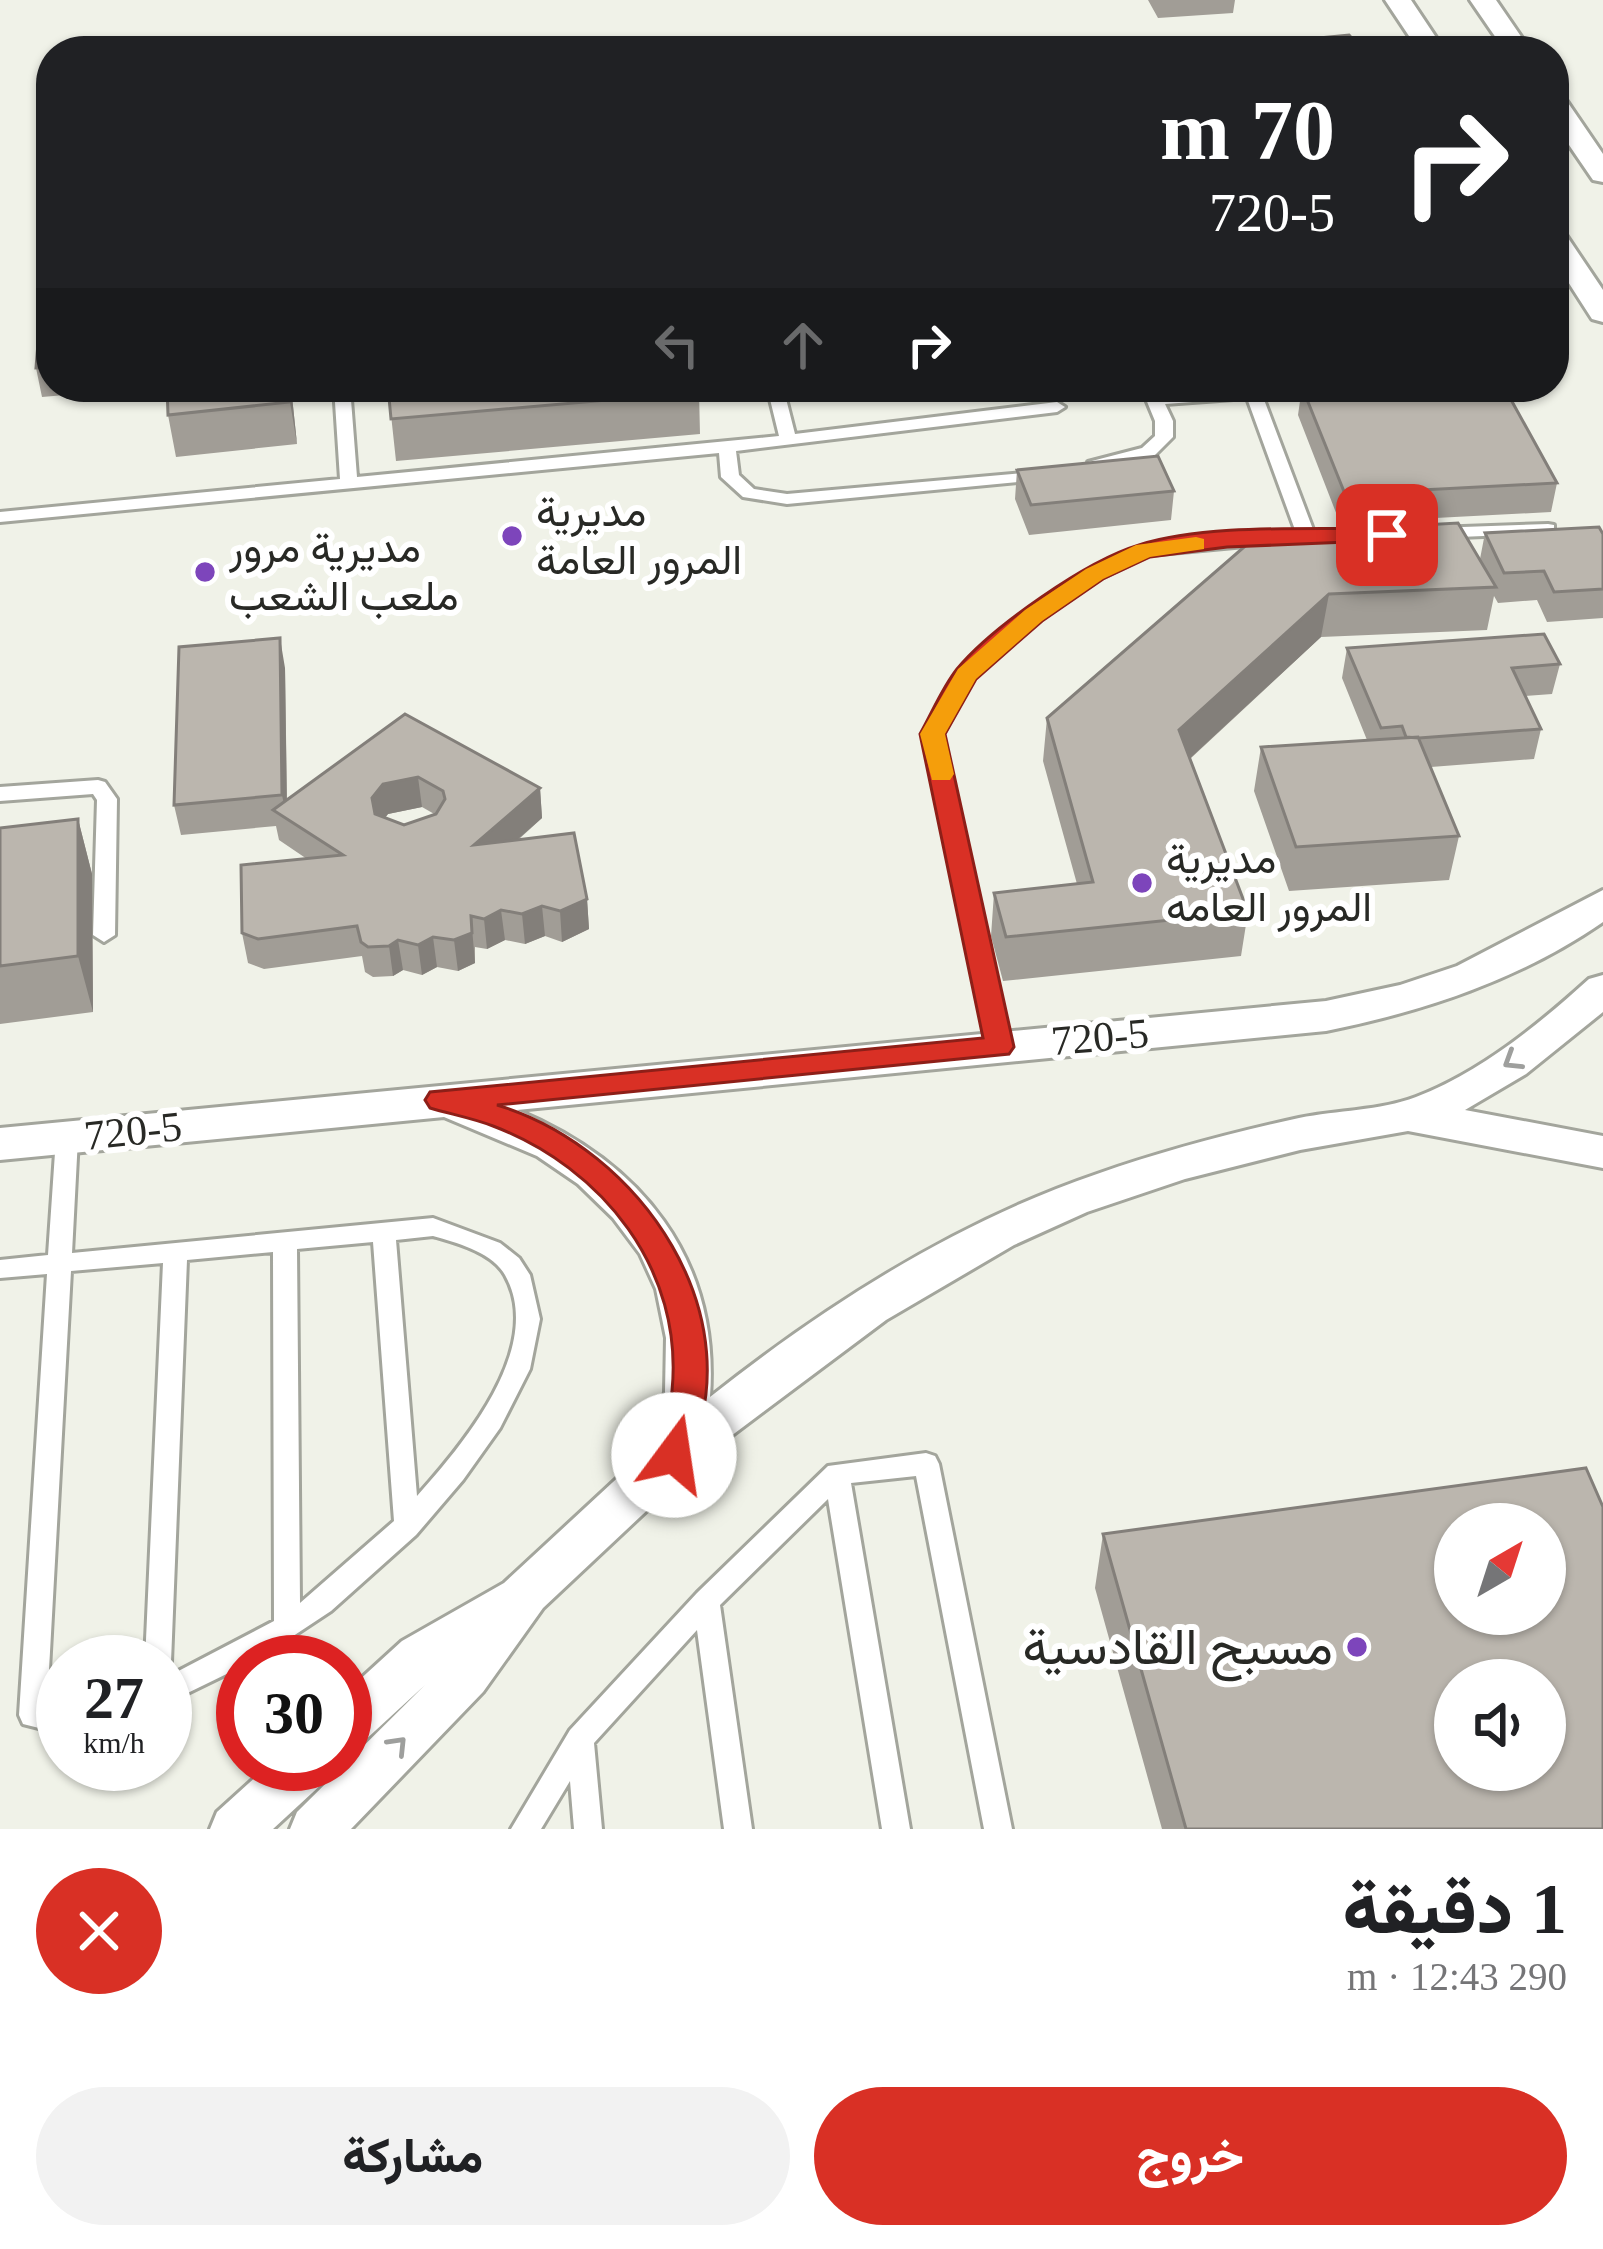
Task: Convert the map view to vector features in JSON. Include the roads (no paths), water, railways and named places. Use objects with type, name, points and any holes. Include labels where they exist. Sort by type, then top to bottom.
[{"type":"street","points":[[1398,0],[1422,36]]},
{"type":"street","points":[[1483,0],[1508,36]]},
{"type":"street","points":[[1569,125],[1603,174]]},
{"type":"street","points":[[1569,261],[1603,313]]},
{"type":"street","name":"720-5","points":[[0,1144],[1374,1008],[1503,965],[1603,903]]},
{"type":"street","points":[[1410,1116],[1526,1053],[1603,989]]},
{"type":"street","points":[[440,1100],[502,1118],[558,1144],[607,1180],[645,1225],[673,1276],[687,1333],[688,1392],[674,1455]]},
{"type":"street","points":[[316,1829],[456,1687],[522,1597],[674,1455],[823,1337],[912,1278],[1006,1229],[1103,1189],[1203,1157],[1305,1132],[1410,1116],[1603,1152]]},
{"type":"street","points":[[372,1701],[420,1657],[522,1597]]},
{"type":"street","points":[[236,1829],[278,1791]]},
{"type":"lane","points":[[344,402],[349,484]]},
{"type":"lane","points":[[779,402],[788,439]]},
{"type":"lane","points":[[728,447],[730,477],[749,494],[788,499],[1071,472],[1148,452],[1164,437],[1164,421],[1156,402]]},
{"type":"lane","points":[[1257,402],[1307,538]]},
{"type":"lane","points":[[0,518],[728,447],[1057,407]]},
{"type":"lane","points":[[1417,534],[1548,530]]},
{"type":"lane","points":[[999,1047],[933,734],[966,674],[1034,616],[1095,574],[1145,550],[1227,540],[1351,536]]},
{"type":"lane","points":[[0,794],[98,787],[107,799],[104,935]]},
{"type":"lane","points":[[37,1635],[67,1138]]},
{"type":"lane","points":[[0,1270],[433,1227],[494,1250],[518,1275],[527,1313],[521,1356],[505,1402],[484,1437],[407,1527],[287,1628],[192,1678]]},
{"type":"lane","points":[[384,1232],[407,1527]]},
{"type":"lane","points":[[285,1241],[287,1628]]},
{"type":"lane","points":[[159,1635],[175,1252]]},
{"type":"lane","points":[[525,1829],[580,1739],[706,1600],[837,1474],[926,1463],[998,1829]]},
{"type":"lane","points":[[837,1474],[896,1829]]},
{"type":"lane","points":[[706,1600],[738,1829]]},
{"type":"lane","points":[[36,1659],[36,1716]]},
{"type":"lane","points":[[580,1739],[588,1829]]},
{"type":"place","name":"مديرية المرور العامة","points":[[512,536]]},
{"type":"place","name":"مديرية مرور ملعب الشعب","points":[[205,572]]},
{"type":"place","name":"مديرية المرور العامه","points":[[1142,883]]},
{"type":"place","name":"مسبح القادسية","points":[[1357,1647]]}]
